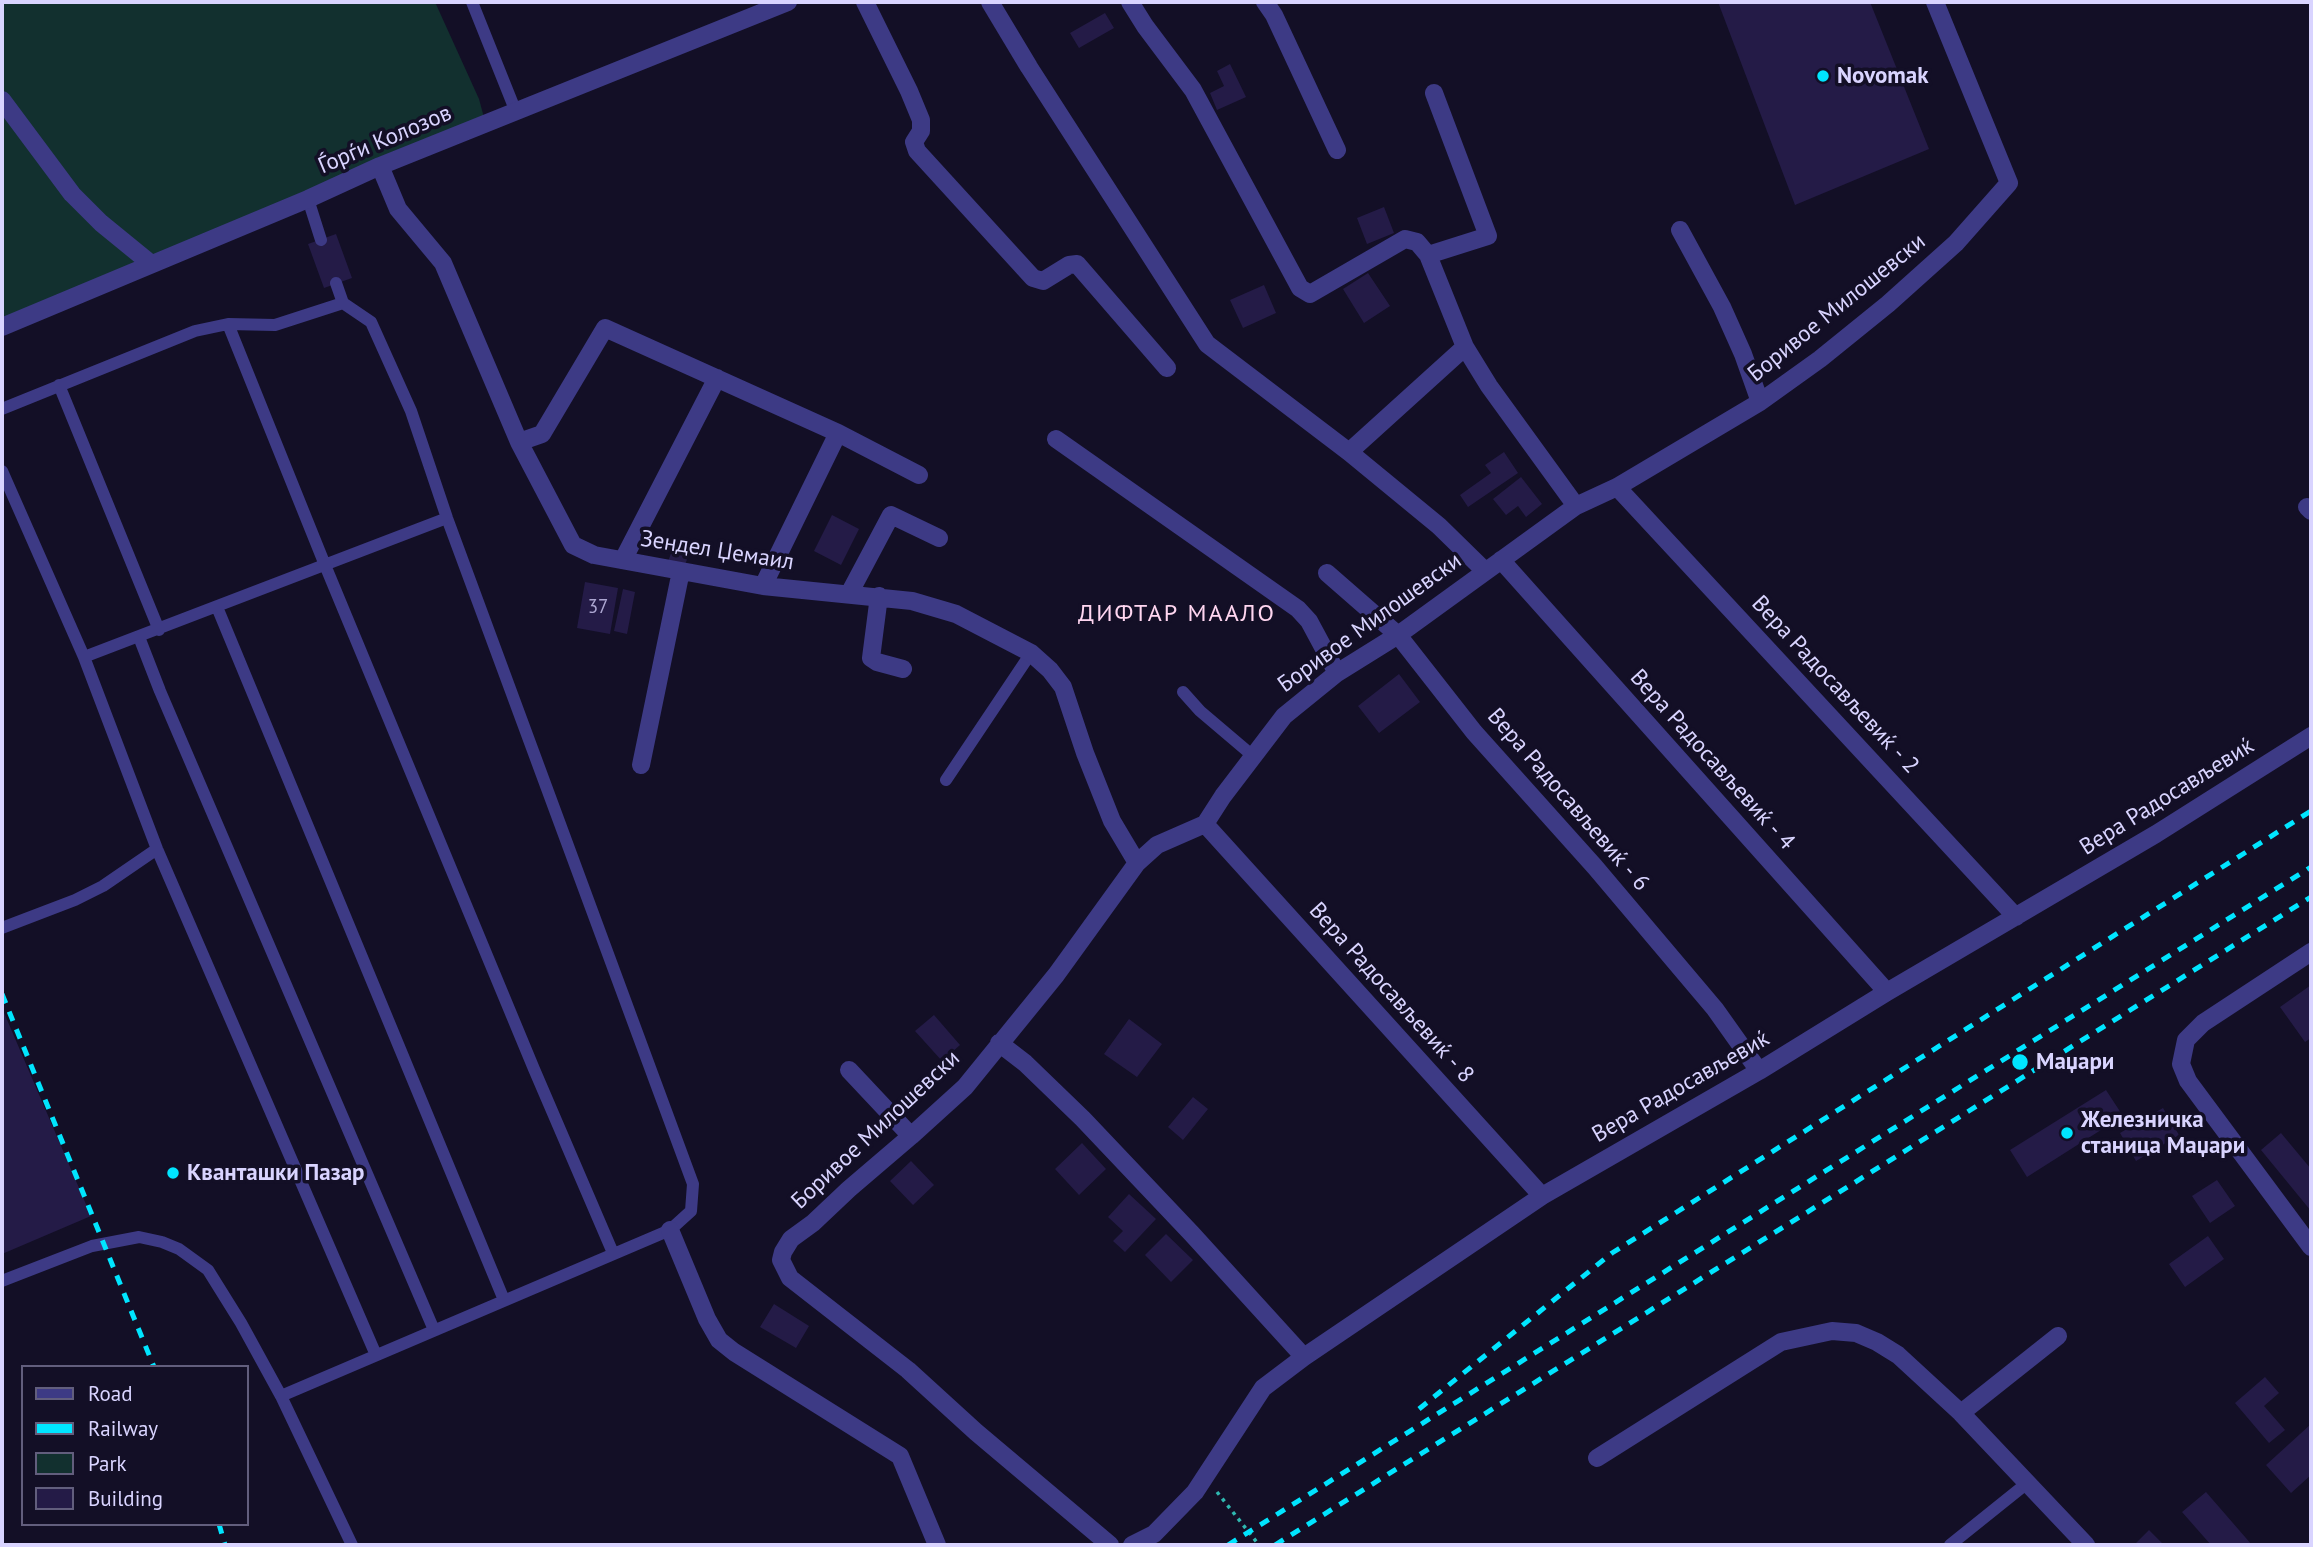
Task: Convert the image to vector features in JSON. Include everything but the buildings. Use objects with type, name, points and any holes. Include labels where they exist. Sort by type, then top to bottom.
[{"type":"street","name":"Ѓорѓи Колозов","points":[[2,327],[308,199],[380,166],[788,2]]},
{"type":"street","points":[[865,2],[921,120],[921,131],[914,142],[918,151],[1033,278],[1043,281],[1069,265],[1077,264],[1167,368]]},
{"type":"street","points":[[990,2],[1029,68],[1208,344],[1349,452],[1439,526],[1485,571]]},
{"type":"street","points":[[1130,2],[1193,90],[1300,288],[1310,293],[1405,239],[1416,242],[1428,256],[1465,346],[1489,386],[1576,506]]},
{"type":"street","points":[[1265,2],[1274,15],[1337,150]]},
{"type":"street","name":"Боривое Милошевски","points":[[1110,1545],[976,1432],[908,1370],[790,1278],[781,1261],[791,1239],[813,1223],[965,1087],[1056,975],[1137,863],[1157,845],[1205,824],[1284,716],[1337,673],[1398,635],[1576,506],[1617,487],[1760,402],[1820,359],[1888,304],[1955,243],[2009,183],[1935,2]]},
{"type":"street","points":[[1428,256],[1488,236],[1434,93]]},
{"type":"street","points":[[2,100],[72,194],[101,223],[150,263]]},
{"type":"street","name":"Зендел Џемаил","points":[[380,166],[398,209],[443,263],[519,442],[573,545],[594,555],[763,586],[912,601],[956,614],[1031,653],[1050,670],[1063,687],[1112,821],[1137,863]]},
{"type":"street","points":[[1679,230],[1722,307],[1760,402]]},
{"type":"street","points":[[519,442],[542,434],[604,328],[838,433],[919,475]]},
{"type":"street","points":[[1349,452],[1465,346]]},
{"type":"street","points":[[624,560],[717,378]]},
{"type":"street","points":[[763,586],[838,433]]},
{"type":"street","points":[[1056,439],[1298,609],[1309,621],[1337,673]]},
{"type":"street","name":"Вера Радосављевиќ - 2","points":[[1617,487],[1773,652],[2016,917]]},
{"type":"street","points":[[849,594],[891,515],[939,538]]},
{"type":"street","name":"Вера Радосављевиќ - 4","points":[[1501,560],[1887,992]]},
{"type":"street","points":[[641,765],[681,571]]},
{"type":"street","name":"Вера Радосављевиќ - 6","points":[[1327,573],[1398,635],[1474,732],[1595,867],[1715,1009],[1759,1071]]},
{"type":"street","points":[[878,596],[871,658],[904,670]]},
{"type":"street","name":"Вера Радосављевиќ","points":[[1132,1545],[1154,1534],[1195,1492],[1263,1388],[1304,1357],[1542,1196],[1759,1071],[1887,992],[2156,834],[2311,736]]},
{"type":"street","name":"Вера Радосављевиќ - 8","points":[[1205,824],[1542,1196]]},
{"type":"street","points":[[2311,952],[2203,1023],[2186,1040],[2181,1064],[2188,1082],[2311,1247]]},
{"type":"street","points":[[999,1043],[1025,1063],[1083,1119],[1304,1357]]},
{"type":"street","points":[[849,1070],[911,1136]]},
{"type":"street","points":[[670,1230],[707,1319],[719,1340],[900,1456],[937,1545]]},
{"type":"street","points":[[1597,1458],[1781,1342],[1832,1331],[1856,1333],[1898,1355],[1961,1413],[2086,1545]]},
{"type":"street","points":[[1961,1413],[2058,1336]]},
{"type":"lane","points":[[472,2],[516,112]]},
{"type":"lane","points":[[308,199],[321,240]]},
{"type":"lane","points":[[281,1396],[670,1230],[691,1211],[693,1184],[447,518],[411,411],[371,322],[343,303],[336,283]]},
{"type":"lane","points":[[2,409],[195,331],[228,324],[275,325],[343,303]]},
{"type":"lane","points":[[228,324],[325,565],[613,1253]]},
{"type":"lane","points":[[59,385],[159,630]]},
{"type":"lane","points":[[2,471],[84,657],[157,849],[376,1355]]},
{"type":"lane","points":[[84,657],[447,518]]},
{"type":"lane","points":[[217,607],[504,1300]]},
{"type":"lane","points":[[139,637],[176,730],[433,1330]]},
{"type":"lane","points":[[946,780],[1031,653]]},
{"type":"lane","points":[[1183,692],[1200,711],[1253,756]]},
{"type":"lane","points":[[2,928],[75,900],[103,886],[157,849]]},
{"type":"lane","points":[[2,1281],[93,1246],[139,1237],[179,1249],[208,1270],[281,1396],[352,1545]]},
{"type":"lane","points":[[1950,1545],[2026,1484]]},
{"type":"path","points":[[1204,1477],[1259,1545]]},
{"type":"green space","points":[[2,2],[435,2],[479,99],[486,125],[2,327]]},
{"type":"railway","points":[[1419,1409],[1612,1253],[2311,811]]},
{"type":"railway","points":[[1228,1545],[2311,867]]},
{"type":"railway","points":[[1275,1545],[2311,897]]},
{"type":"railway","points":[[2,994],[153,1365]]},
{"type":"railway","points":[[220,1526],[225,1545]]},
{"type":"place","name":"Novomak","points":[[1823,76]]},
{"type":"place","name":"Маџари","points":[[2020,1062]]},
{"type":"place","name":"Железничка станица Маџари","points":[[2067,1133]]},
{"type":"place","name":"Кванташки Пазар","points":[[173,1173]]},
{"type":"district","name":"ДИФТАР МААЛО","points":[[1177,614]]}]
